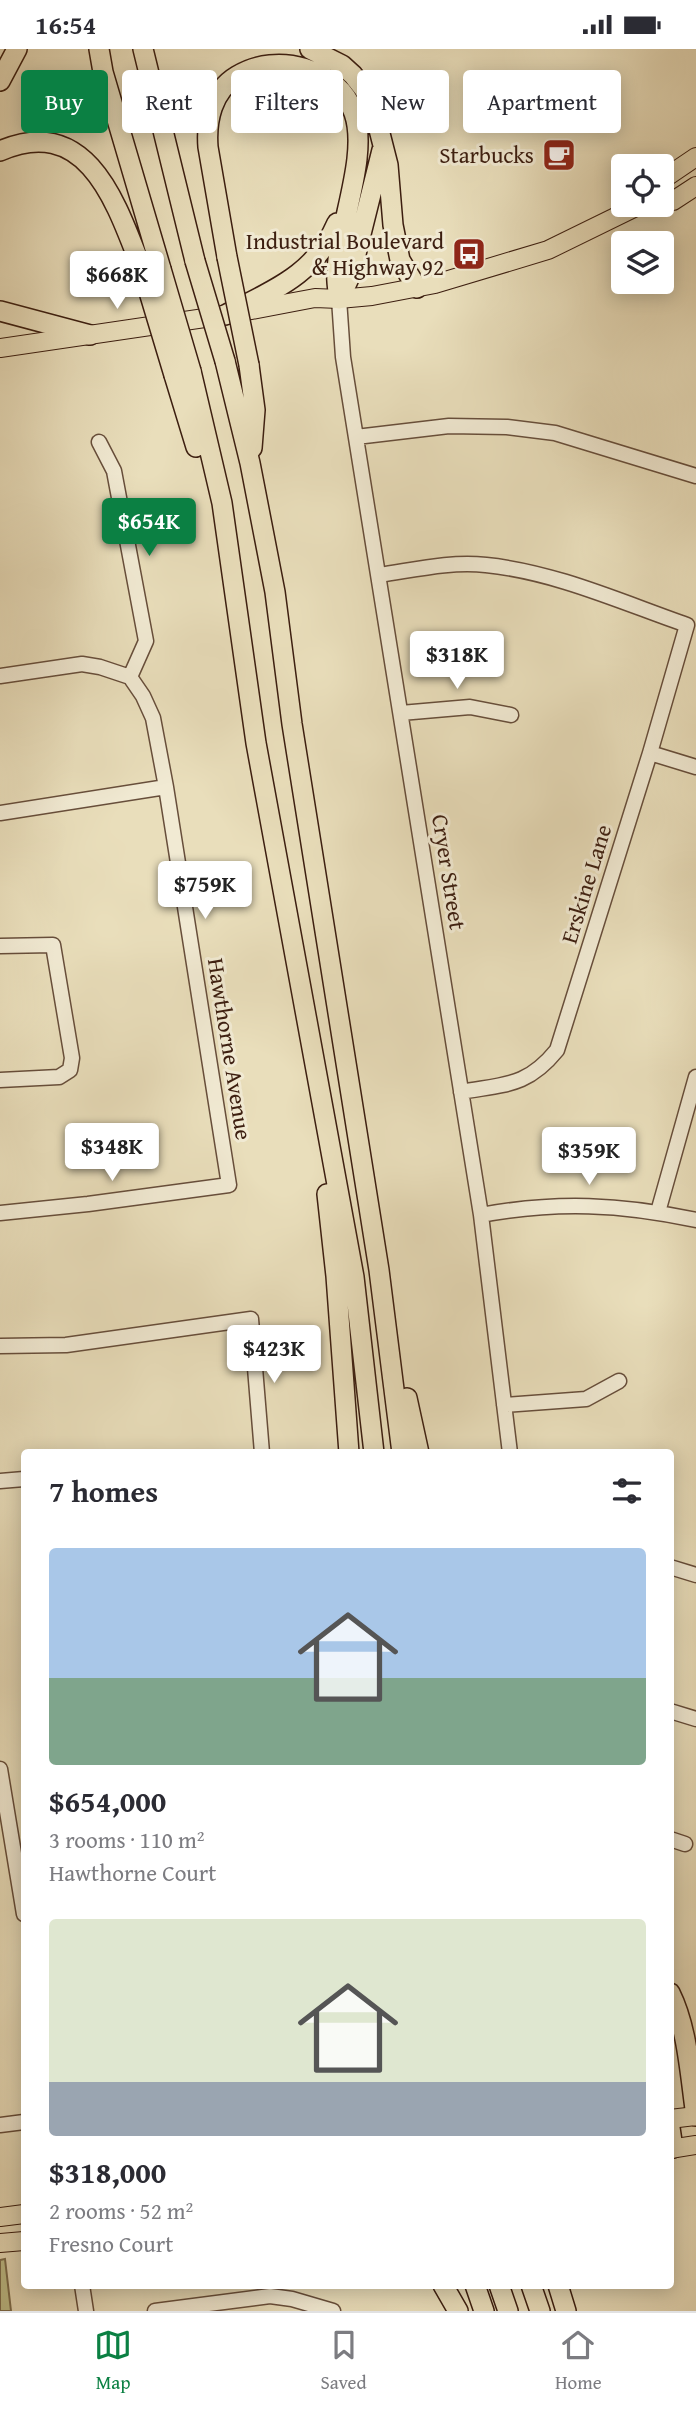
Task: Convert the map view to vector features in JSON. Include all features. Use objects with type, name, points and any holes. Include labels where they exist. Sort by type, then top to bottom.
[{"type":"highway","points":[[0,81],[17,49]]},
{"type":"highway","points":[[99,49],[152,270],[222,503],[256,743],[354,1277],[374,1449]]},
{"type":"highway","points":[[143,49],[195,261],[225,361],[250,463],[275,592],[292,724],[379,1270],[401,1449]]},
{"type":"highway","points":[[310,49],[342,65],[364,89],[373,106],[382,150],[388,165],[393,225],[400,260],[417,288]]},
{"type":"highway","points":[[250,463],[256,410],[207,131],[212,108],[222,90],[235,77],[255,68],[282,64],[313,71],[327,78],[347,99],[358,131],[336,273],[339,299]]},
{"type":"highway","points":[[0,151],[34,142],[58,145],[81,158],[106,185],[152,270]]},
{"type":"highway","points":[[339,299],[351,274],[382,150]]},
{"type":"highway","points":[[225,315],[275,289],[316,259],[329,242],[349,196]]},
{"type":"highway","points":[[0,311],[90,335]]},
{"type":"highway","points":[[310,1040],[336,1276],[349,1449]]},
{"type":"highway","points":[[379,1270],[418,1449]]},
{"type":"highway","points":[[674,2006],[683,2035],[696,2116]]},
{"type":"highway","points":[[445,2289],[458,2311]]},
{"type":"highway","points":[[476,2289],[484,2311]]},
{"type":"highway","points":[[500,2289],[508,2311]]},
{"type":"highway","points":[[533,2289],[541,2311]]},
{"type":"highway","points":[[559,2289],[566,2311]]},
{"type":"main road","points":[[674,172],[696,157]]},
{"type":"main road","points":[[674,200],[696,186]]},
{"type":"main road","points":[[0,348],[225,315],[315,298],[339,299],[417,288],[548,250],[615,217]]},
{"type":"main road","points":[[674,2119],[696,2116]]},
{"type":"main road","points":[[674,2149],[696,2145]]},
{"type":"main road","points":[[0,2217],[21,2214]]},
{"type":"main road","points":[[0,2243],[21,2241]]},
{"type":"street","name":"Cryer Street","points":[[339,299],[344,357],[356,437],[481,1215],[510,1449]]},
{"type":"street","points":[[356,437],[449,426],[507,427],[555,433],[696,476]]},
{"type":"street","points":[[0,676],[82,664],[130,677],[146,641],[114,471],[99,442]]},
{"type":"street","name":"Erskine Lane","points":[[379,575],[449,565],[508,568],[546,575],[687,625],[558,1050],[546,1064],[521,1080],[461,1092]]},
{"type":"street","name":"Hawthorne Avenue","points":[[0,1213],[229,1185],[153,718],[130,677]]},
{"type":"street","points":[[401,713],[470,707],[511,715]]},
{"type":"street","points":[[650,753],[696,767]]},
{"type":"street","points":[[0,813],[166,787]]},
{"type":"street","points":[[0,946],[53,945],[72,1065],[70,1070],[60,1077],[0,1080]]},
{"type":"street","points":[[658,1212],[696,1077]]},
{"type":"street","points":[[481,1215],[585,1204],[658,1212],[696,1220]]},
{"type":"street","points":[[0,1346],[66,1345],[251,1319],[262,1449]]},
{"type":"street","points":[[504,1405],[586,1399],[619,1381]]},
{"type":"street","points":[[0,1481],[21,1479]]},
{"type":"street","points":[[674,1568],[696,1575]]},
{"type":"street","points":[[674,1712],[696,1719]]},
{"type":"street","points":[[0,1769],[19,1839],[21,1869]]},
{"type":"street","points":[[674,1840],[685,1844]]},
{"type":"street","points":[[0,2125],[21,2122]]},
{"type":"street","points":[[83,2289],[86,2311]]},
{"type":"street","points":[[155,2311],[270,2297],[292,2299],[333,2311]]},
{"type":"green space","points":[[5,2259],[11,2311],[0,2311],[0,2260]]},
{"type":"place","name":"Starbucks","points":[[559,155]]},
{"type":"place","name":"Industrial Boulevard & Highway 92","points":[[469,254]]}]
